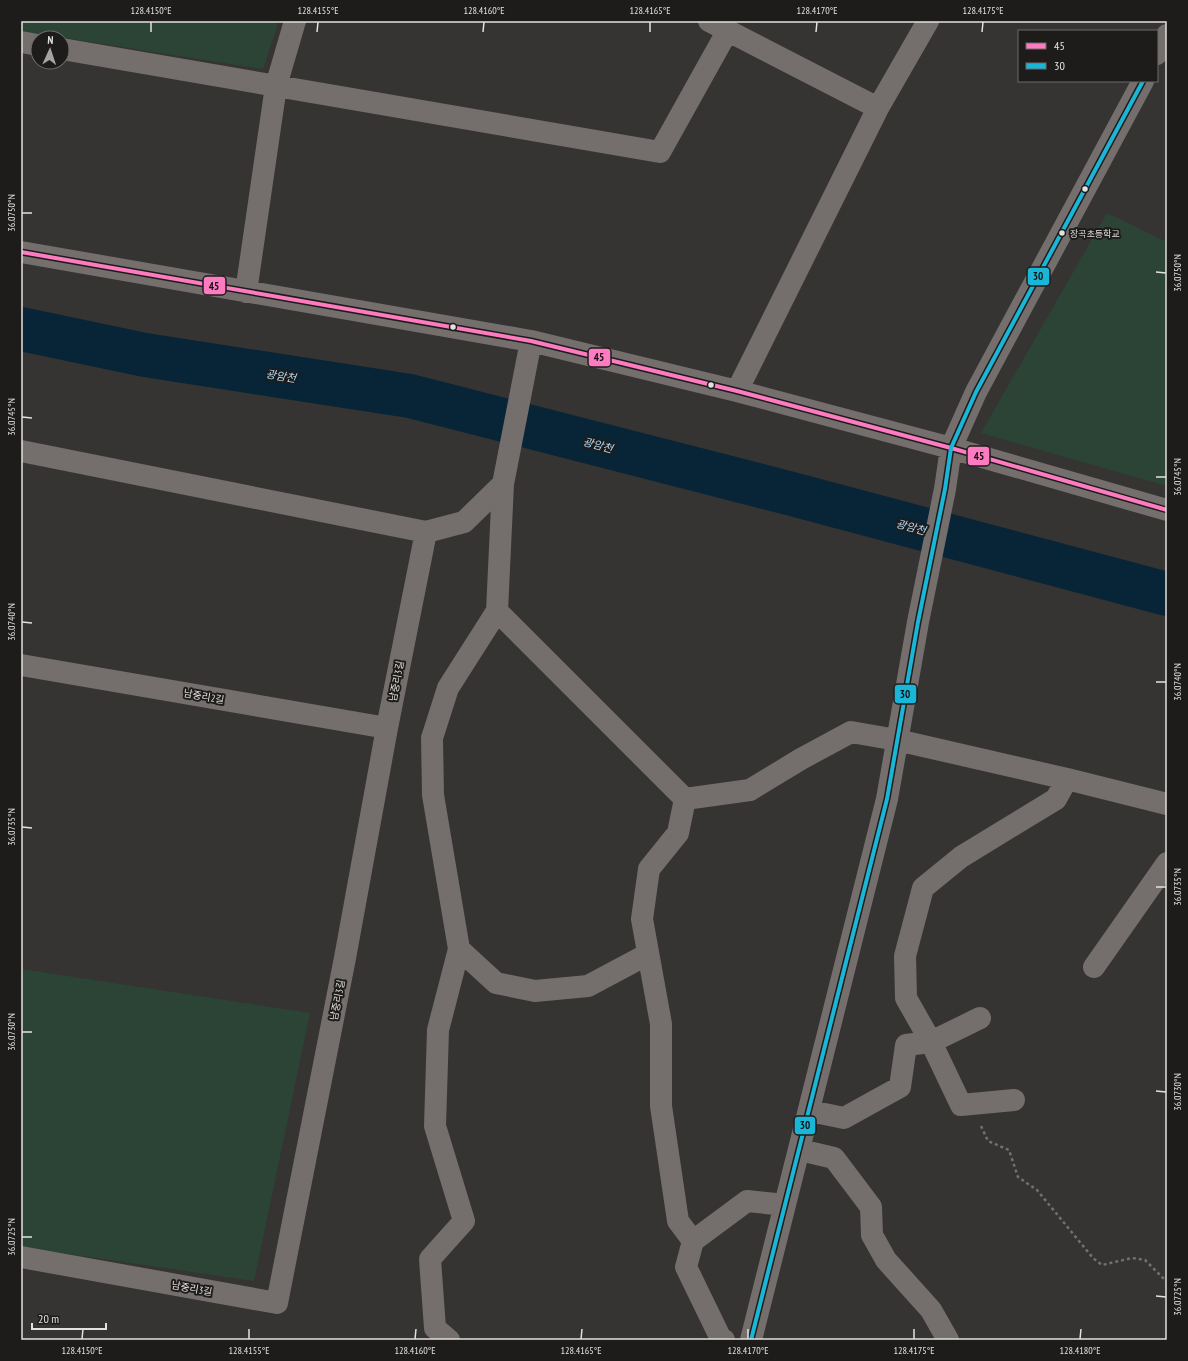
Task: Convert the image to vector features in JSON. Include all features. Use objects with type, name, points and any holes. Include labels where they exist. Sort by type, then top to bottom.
[{"type":"street","points":[[246,292],[276,86],[295,21]]},
{"type":"street","points":[[709,21],[878,108]]},
{"type":"street","points":[[737,391],[878,108],[928,21]]},
{"type":"street","points":[[70,50],[660,152],[728,30]]},
{"type":"street","points":[[1158,52],[1167,35]]},
{"type":"street","points":[[751,1340],[810,1111],[887,800],[918,622],[945,489],[951,448],[976,392],[1141,82]]},
{"type":"street","points":[[21,252],[531,341],[737,391],[951,448],[1167,510]]},
{"type":"street","points":[[449,1340],[435,1328],[430,1259],[464,1221],[436,1126],[438,1030],[459,949],[433,795],[432,738],[448,688],[497,611],[503,484],[531,341]]},
{"type":"street","points":[[21,451],[426,532],[464,522],[503,484]]},
{"type":"street","name":"남중리3길","points":[[21,1257],[277,1303],[346,958],[387,728],[426,532]]},
{"type":"street","points":[[497,611],[685,799]]},
{"type":"street","name":"남중리2길","points":[[21,665],[387,728]]},
{"type":"street","points":[[685,799],[750,790],[801,759],[851,732],[897,740],[1067,779],[1167,804]]},
{"type":"street","points":[[1014,1100],[961,1105],[931,1042],[906,998],[905,956],[923,888],[961,858],[1056,799],[1067,779]]},
{"type":"street","points":[[685,799],[678,833],[649,869],[642,918],[661,1024],[661,1106],[678,1221],[692,1241]]},
{"type":"street","points":[[1094,967],[1167,863]]},
{"type":"street","points":[[459,949],[496,983],[535,991],[588,986],[648,954]]},
{"type":"street","points":[[810,1111],[844,1118],[900,1087],[906,1045],[931,1042],[980,1018]]},
{"type":"street","points":[[800,1150],[834,1158],[871,1207],[872,1235],[886,1260],[931,1310],[948,1340]]},
{"type":"street","points":[[724,1340],[721,1339],[686,1268],[692,1241],[747,1201],[785,1205]]},
{"type":"path","points":[[969,1104],[988,1141],[1009,1150],[1018,1177],[1037,1190],[1093,1258],[1102,1265],[1132,1258],[1145,1260],[1167,1282]]},
{"type":"green space","points":[[21,21],[272,21],[278,24],[263,69],[70,39],[70,30],[30,30],[30,32],[21,31]]},
{"type":"green space","name":"장곡초등학교","points":[[1107,213],[1167,242],[1167,486],[981,433]]},
{"type":"green space","points":[[21,969],[310,1013],[254,1281],[21,1247]]},
{"type":"waterway","name":"광암천","points":[[21,329],[145,355],[410,396],[792,494],[1167,594]]},
{"type":"transit line","name":"30","points":[[751,1340],[887,799],[918,622],[945,489],[951,448],[976,392],[1142,82]]},
{"type":"transit line","name":"45","points":[[21,252],[531,341],[737,391],[951,448],[1167,510]]},
{"type":"place","name":"장곡초등학교","points":[[1062,233]]}]
